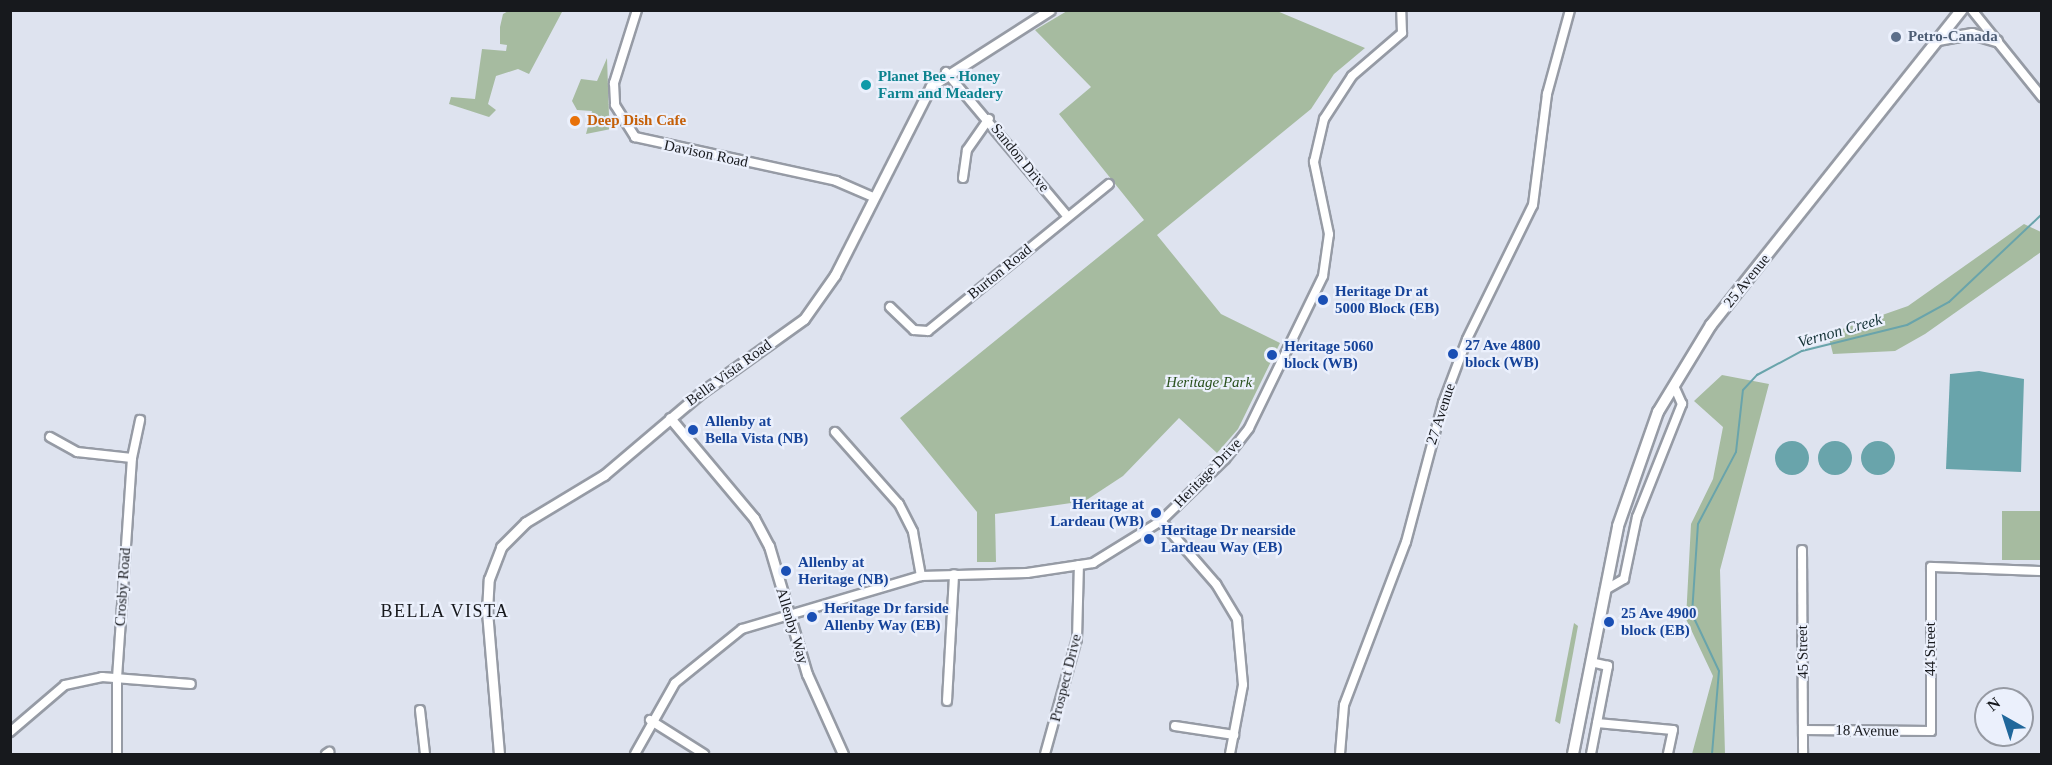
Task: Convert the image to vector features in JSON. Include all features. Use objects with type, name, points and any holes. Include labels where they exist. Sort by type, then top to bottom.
[{"type":"main road","name":"25 Avenue","points":[[1573,754],[1605,590],[1638,459],[1687,360],[1962,10]]},
{"type":"main road","points":[[1938,40],[1972,34],[1997,41]]},
{"type":"street","name":"Davison Road","points":[[637,10],[614,83],[615,105],[635,137],[836,181],[873,198]]},
{"type":"street","name":"Bella Vista Road","points":[[499,754],[487,612],[495,557],[517,529],[604,475],[670,418],[813,310],[926,94],[946,72],[1050,10]]},
{"type":"street","name":"Heritage Drive","points":[[634,754],[650,720],[675,683],[725,639],[787,613],[921,576],[1027,573],[1079,565],[1120,549],[1161,521],[1250,428],[1323,276],[1329,234],[1315,172],[1317,137],[1343,85],[1402,33],[1401,10]]},
{"type":"street","name":"27 Avenue","points":[[1340,754],[1344,705],[1406,542],[1443,403],[1467,339],[1533,206],[1549,84],[1570,10]]},
{"type":"street","points":[[1972,10],[2042,97]]},
{"type":"street","name":"Sandon Drive","points":[[946,72],[989,119],[1068,217]]},
{"type":"street","points":[[963,178],[967,150],[989,119]]},
{"type":"street","name":"Burton Road","points":[[890,307],[914,330],[928,331],[1109,184]]},
{"type":"street","points":[[1605,590],[1624,579],[1637,517],[1682,405],[1676,388]]},
{"type":"street","name":"Allenby Way","points":[[670,418],[754,518],[770,546],[787,613],[843,754]]},
{"type":"street","name":"Crosby Road","points":[[117,754],[117,678],[132,458],[140,420]]},
{"type":"street","points":[[835,432],[899,504],[913,532],[921,576]]},
{"type":"street","points":[[50,437],[77,452],[132,458]]},
{"type":"street","points":[[1161,521],[1216,584],[1237,619],[1243,661],[1230,754]]},
{"type":"street","name":"45 Street","points":[[1802,550],[1803,754]]},
{"type":"street","name":"Prospect Drive","points":[[1046,754],[1077,639],[1079,565]]},
{"type":"street","name":"44 Street","points":[[1931,731],[1931,567],[2042,571]]},
{"type":"street","points":[[947,701],[954,574]]},
{"type":"street","points":[[1591,662],[1608,666],[1591,754]]},
{"type":"street","points":[[10,732],[65,685],[117,678],[191,684]]},
{"type":"street","points":[[420,710],[425,754]]},
{"type":"street","points":[[650,720],[704,754]]},
{"type":"street","points":[[1597,723],[1672,730],[1668,754]]},
{"type":"street","points":[[1174,726],[1234,735]]},
{"type":"street","name":"18 Avenue","points":[[1804,730],[1931,731]]},
{"type":"green space","points":[[510,10],[562,12],[529,74],[518,69],[496,76],[488,104],[496,110],[489,117],[449,104],[451,97],[475,99],[482,49],[506,51],[507,45],[500,44],[500,27],[503,14]]},
{"type":"green space","name":"Heritage Park","points":[[1067,11],[1277,11],[1365,48],[1334,74],[1311,109],[1157,235],[1221,314],[1280,343],[1238,429],[1217,453],[1179,418],[1123,476],[1085,501],[995,514],[996,562],[977,562],[977,512],[900,418],[1144,220],[1059,114],[1091,87],[1035,30]]},
{"type":"green space","points":[[607,58],[609,115],[616,128],[586,134],[592,111],[577,110],[572,101],[581,79],[597,81]]},
{"type":"green space","points":[[2024,224],[2041,232],[2041,252],[1925,334],[1895,351],[1833,354],[1828,334],[1908,306]]},
{"type":"green space","points":[[1722,375],[1769,384],[1720,570],[1725,754],[1692,754],[1713,676],[1686,619],[1691,524],[1713,479],[1723,427],[1694,401]]},
{"type":"green space","points":[[2002,511],[2041,511],[2041,560],[2002,560]]},
{"type":"green space","points":[[1574,623],[1578,626],[1560,724],[1555,721]]},
{"type":"water","points":[[1979,371],[2024,379],[2021,472],[1946,469],[1950,374]]},
{"type":"water","points":[[1792,441],[1804,446],[1809,458],[1804,470],[1792,475],[1780,470],[1775,458],[1780,446]]},
{"type":"water","points":[[1835,441],[1847,446],[1852,458],[1847,470],[1835,475],[1823,470],[1818,458],[1823,446]]},
{"type":"water","points":[[1878,441],[1890,446],[1895,458],[1890,470],[1878,475],[1866,470],[1861,458],[1866,446]]},
{"type":"waterway","name":"Vernon Creek","points":[[1712,754],[1719,671],[1692,614],[1698,524],[1736,452],[1743,390],[1757,375],[1802,351],[1907,325],[1949,302],[2042,214]]},
{"type":"place","name":"Petro-Canada","points":[[1896,37]]},
{"type":"place","name":"Planet Bee - Honey Farm and Meadery","points":[[866,85]]},
{"type":"place","name":"Deep Dish Cafe","points":[[575,121]]},
{"type":"place","name":"Heritage Dr at 5000 Block (EB)","points":[[1323,300]]},
{"type":"place","name":"27 Ave 4800 block (WB)","points":[[1453,354]]},
{"type":"place","name":"Heritage 5060 block (WB)","points":[[1272,355]]},
{"type":"place","name":"Allenby at Bella Vista (NB)","points":[[693,430]]},
{"type":"place","name":"Heritage at Lardeau (WB)","points":[[1156,513]]},
{"type":"place","name":"Heritage Dr nearside Lardeau Way (EB)","points":[[1149,539]]},
{"type":"place","name":"Allenby at Heritage (NB)","points":[[786,571]]},
{"type":"place","name":"Heritage Dr farside Allenby Way (EB)","points":[[812,617]]},
{"type":"place","name":"25 Ave 4900 block (EB)","points":[[1609,622]]},
{"type":"district","name":"BELLA VISTA","points":[[445,611]]}]
